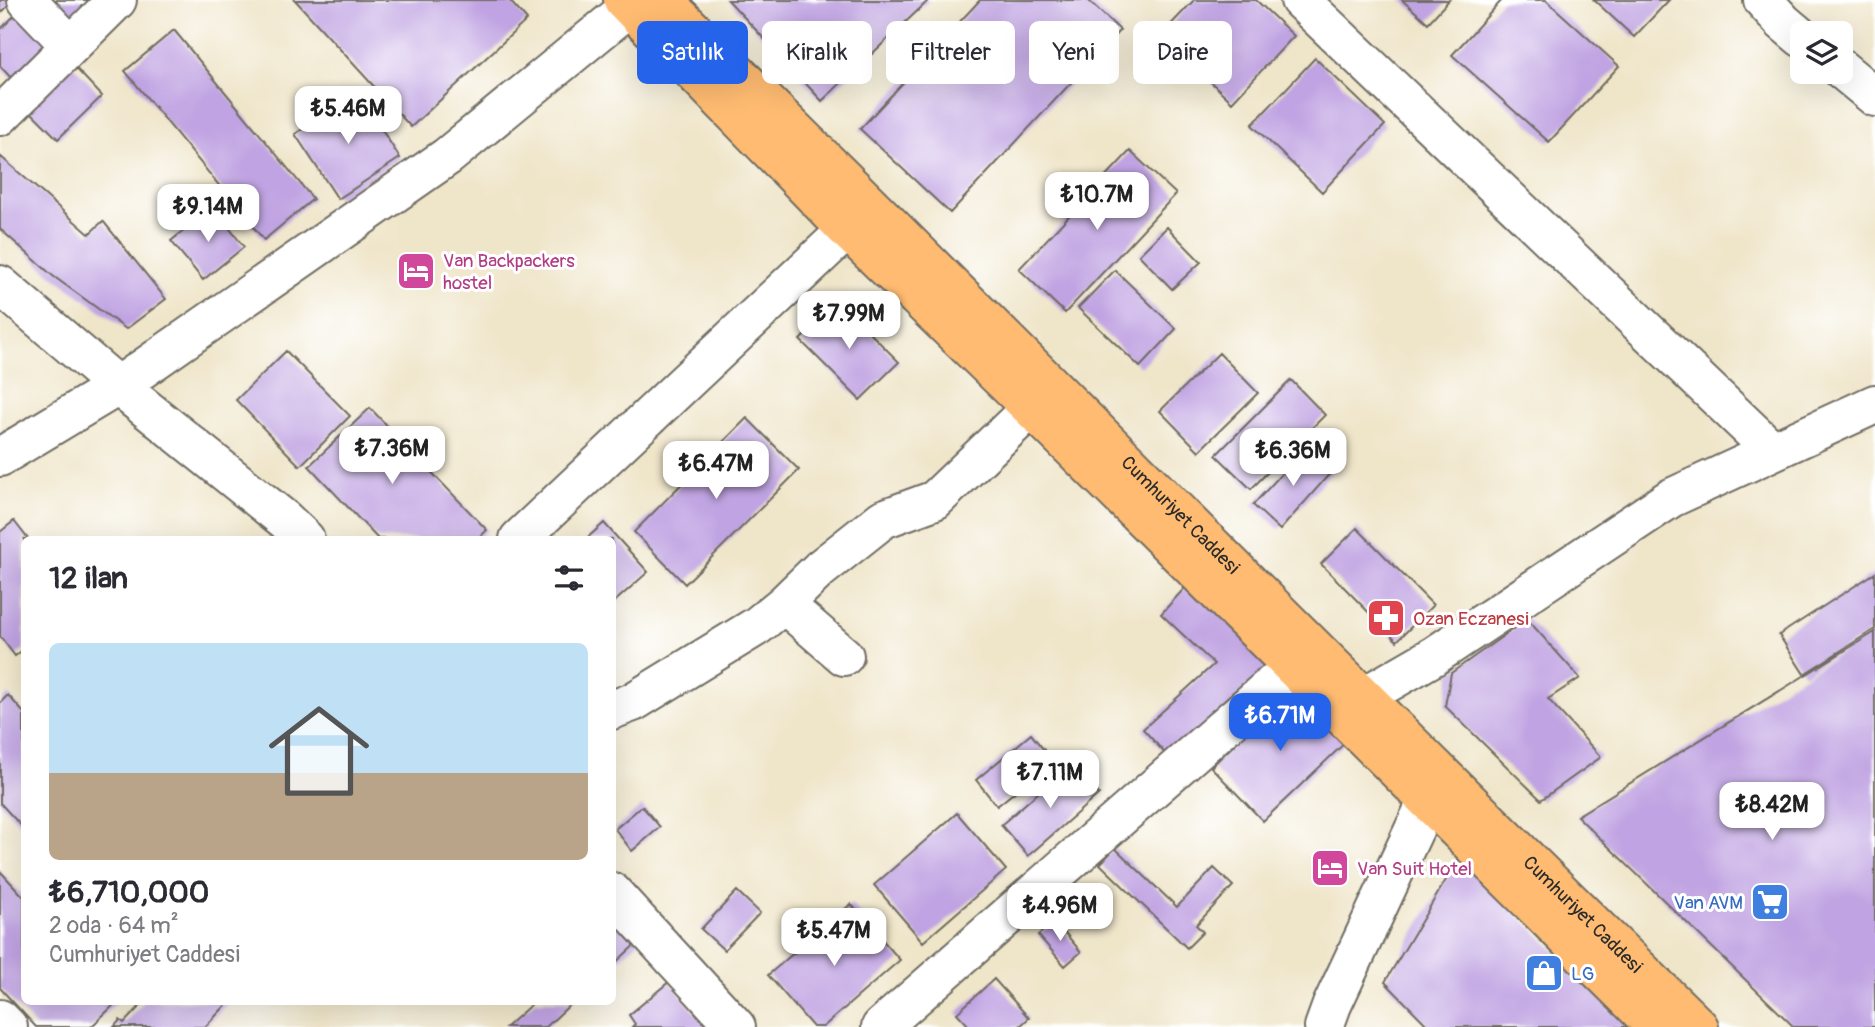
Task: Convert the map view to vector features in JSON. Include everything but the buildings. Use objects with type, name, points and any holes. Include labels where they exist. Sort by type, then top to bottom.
[{"type":"main road","name":"Cumhuriyet Caddesi","points":[[639,2],[847,230],[1031,408],[1656,1027]]},
{"type":"main road","name":"Cumhuriyet Caddesi","points":[[639,2],[884,217],[1363,697],[1699,1027]]},
{"type":"street","points":[[27,0],[70,45]]},
{"type":"street","points":[[0,116],[117,0]]},
{"type":"street","points":[[1300,0],[1773,451]]},
{"type":"street","points":[[1763,0],[1790,28]]},
{"type":"street","points":[[0,457],[118,386],[448,156],[639,2]]},
{"type":"street","points":[[1853,79],[1875,97]]},
{"type":"street","points":[[522,536],[847,230]]},
{"type":"street","points":[[0,285],[118,386],[302,536]]},
{"type":"street","points":[[1363,697],[1434,656],[1671,498],[1875,404]]},
{"type":"street","points":[[616,708],[633,702],[757,626],[820,569],[883,519],[935,500],[1031,408]]},
{"type":"street","points":[[784,604],[844,656]]},
{"type":"street","points":[[881,1027],[1291,668]]},
{"type":"street","points":[[1324,1027],[1427,802]]},
{"type":"street","points":[[616,896],[736,1027]]},
{"type":"street","points":[[0,1019],[8,1027]]},
{"type":"place","name":"Van Backpackers hostel","points":[[416,271]]},
{"type":"place","name":"Ozan Eczanesi","points":[[1386,618]]},
{"type":"place","name":"Van Suit Hotel","points":[[1330,868]]},
{"type":"place","name":"Van AVM","points":[[1770,902]]},
{"type":"place","name":"LG","points":[[1544,973]]}]
